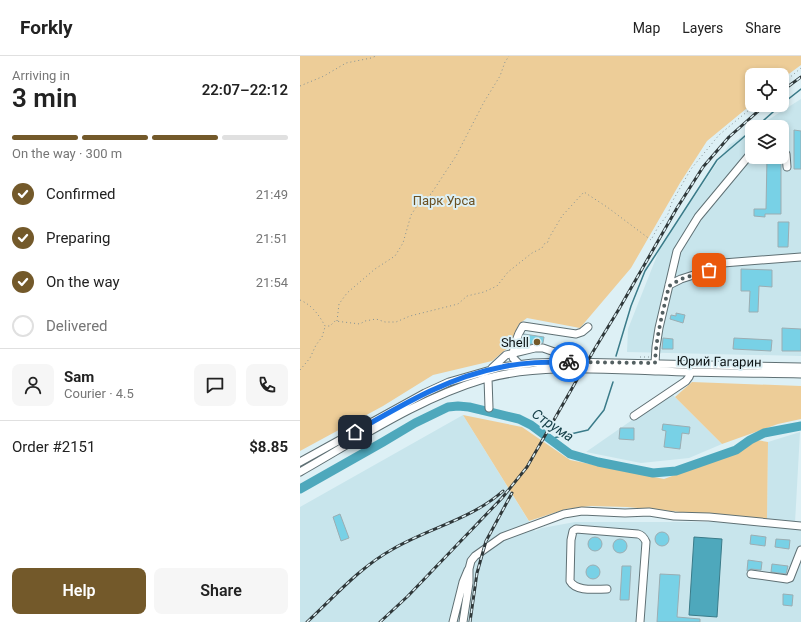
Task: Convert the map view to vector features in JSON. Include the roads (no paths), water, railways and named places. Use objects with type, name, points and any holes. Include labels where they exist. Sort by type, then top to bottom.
[{"type":"street","points":[[655,363],[659,328],[677,251],[698,216],[745,160]]},
{"type":"street","points":[[669,286],[681,279],[709,270],[723,263],[801,257]]},
{"type":"street","points":[[519,364],[513,358],[513,353],[519,332],[523,326],[576,334],[582,332],[588,327]]},
{"type":"street","points":[[489,370],[506,355],[535,348],[542,348],[581,362]]},
{"type":"street","name":"Юрий Гагарин","points":[[300,462],[425,393],[449,382],[489,370],[519,364],[581,362],[801,367]]},
{"type":"street","name":"Юрий Гагарин","points":[[300,472],[401,413],[424,402],[447,392],[488,378],[508,374],[609,369],[801,374]]},
{"type":"street","points":[[634,416],[686,381],[690,377],[691,372]]},
{"type":"street","points":[[488,378],[489,408]]},
{"type":"street","points":[[453,622],[463,582],[471,561],[475,556],[502,537],[554,517],[572,512],[649,512],[674,516],[709,517],[801,528]]},
{"type":"street","points":[[608,589],[580,588],[572,584],[570,581],[571,540],[573,531],[576,529],[638,534],[645,538],[646,542],[640,622]]},
{"type":"street","points":[[751,574],[787,579],[790,578],[801,550]]},
{"type":"street","points":[[462,622],[469,583],[468,569]]},
{"type":"water","points":[[694,537],[722,539],[717,617],[689,615]]},
{"type":"waterway","points":[[789,98],[801,89]]},
{"type":"waterway","points":[[764,120],[773,112]]},
{"type":"waterway","points":[[616,356],[631,306],[645,271],[717,160],[745,136]]},
{"type":"waterway","points":[[549,439],[588,430],[604,410],[613,382]]},
{"type":"waterway","name":"Струма","points":[[300,489],[415,423],[448,407],[469,407],[519,419],[531,425],[570,454],[598,462],[653,473],[676,471],[736,450],[750,440],[764,433],[801,426]]},
{"type":"railway","points":[[789,86],[801,77]]},
{"type":"railway","points":[[380,622],[408,596],[502,498],[527,467],[677,208],[703,167],[729,137],[757,112]]},
{"type":"railway","points":[[307,622],[369,564],[393,549],[478,509],[503,491]]},
{"type":"railway","points":[[470,622],[477,573],[486,541],[512,493]]},
{"type":"place","name":"Shell","points":[[537,342]]},
{"type":"park label","name":"Парк Урса","points":[[444,200]]}]
